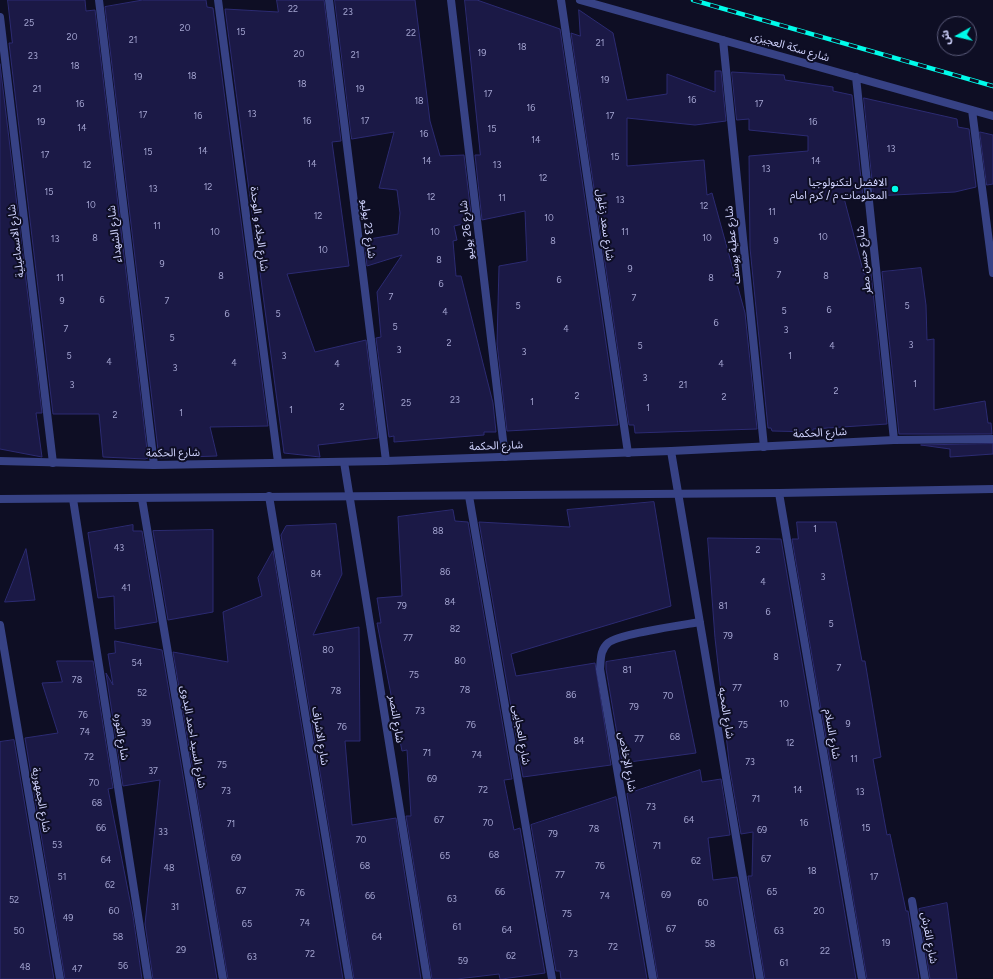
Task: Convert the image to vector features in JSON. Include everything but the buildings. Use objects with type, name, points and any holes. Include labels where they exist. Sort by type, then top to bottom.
[{"type":"street","name":"شارع الشهداء","points":[[99,0],[154,465]]},
{"type":"street","name":"شارع الجلاء و الوحدة","points":[[218,0],[278,462]]},
{"type":"street","name":"شارع 23 يوليو","points":[[329,0],[386,461]]},
{"type":"street","name":"شارع 26 يوليو","points":[[451,0],[505,457]]},
{"type":"street","name":"شارع سعد زغلول","points":[[561,0],[628,453]]},
{"type":"street","name":"شارع سكة العجيزى","points":[[580,0],[993,116]]},
{"type":"street","name":"شارع الاسماعيلية","points":[[0,17],[53,463]]},
{"type":"street","name":"شارع عطية يوسف","points":[[723,40],[764,447]]},
{"type":"street","name":"شارع حسن مطر","points":[[856,77],[894,440]]},
{"type":"street","points":[[972,110],[993,273]]},
{"type":"street","name":"شارع الحكمة","points":[[0,461],[154,465],[344,462],[628,453],[894,440],[993,439]]},
{"type":"street","name":"شارع المحبه","points":[[671,451],[760,979]]},
{"type":"street","name":"شارع النصر","points":[[344,462],[427,979]]},
{"type":"street","points":[[0,500],[269,496],[779,493],[993,489]]},
{"type":"street","name":"شارع السلام","points":[[779,493],[862,979]]},
{"type":"street","name":"شارع الاشراف","points":[[269,496],[349,979]]},
{"type":"street","name":"شارع العجايبى","points":[[469,496],[552,979]]},
{"type":"street","name":"شارع الثوره","points":[[73,499],[148,979]]},
{"type":"street","name":"شارع السيد احمد البدوى","points":[[142,499],[223,979]]},
{"type":"street","name":"شارع الإخلاص","points":[[653,979],[600,669],[601,653],[608,642],[623,637],[700,622]]},
{"type":"street","name":"شارع الجمهورية","points":[[0,625],[60,979]]},
{"type":"street","name":"شارع القرش","points":[[912,901],[925,979]]},
{"type":"railway","points":[[693,0],[993,86]]},
{"type":"place","name":"الافضل لتكنولوجيا المعلومات م / كرم امام","points":[[895,189]]}]
